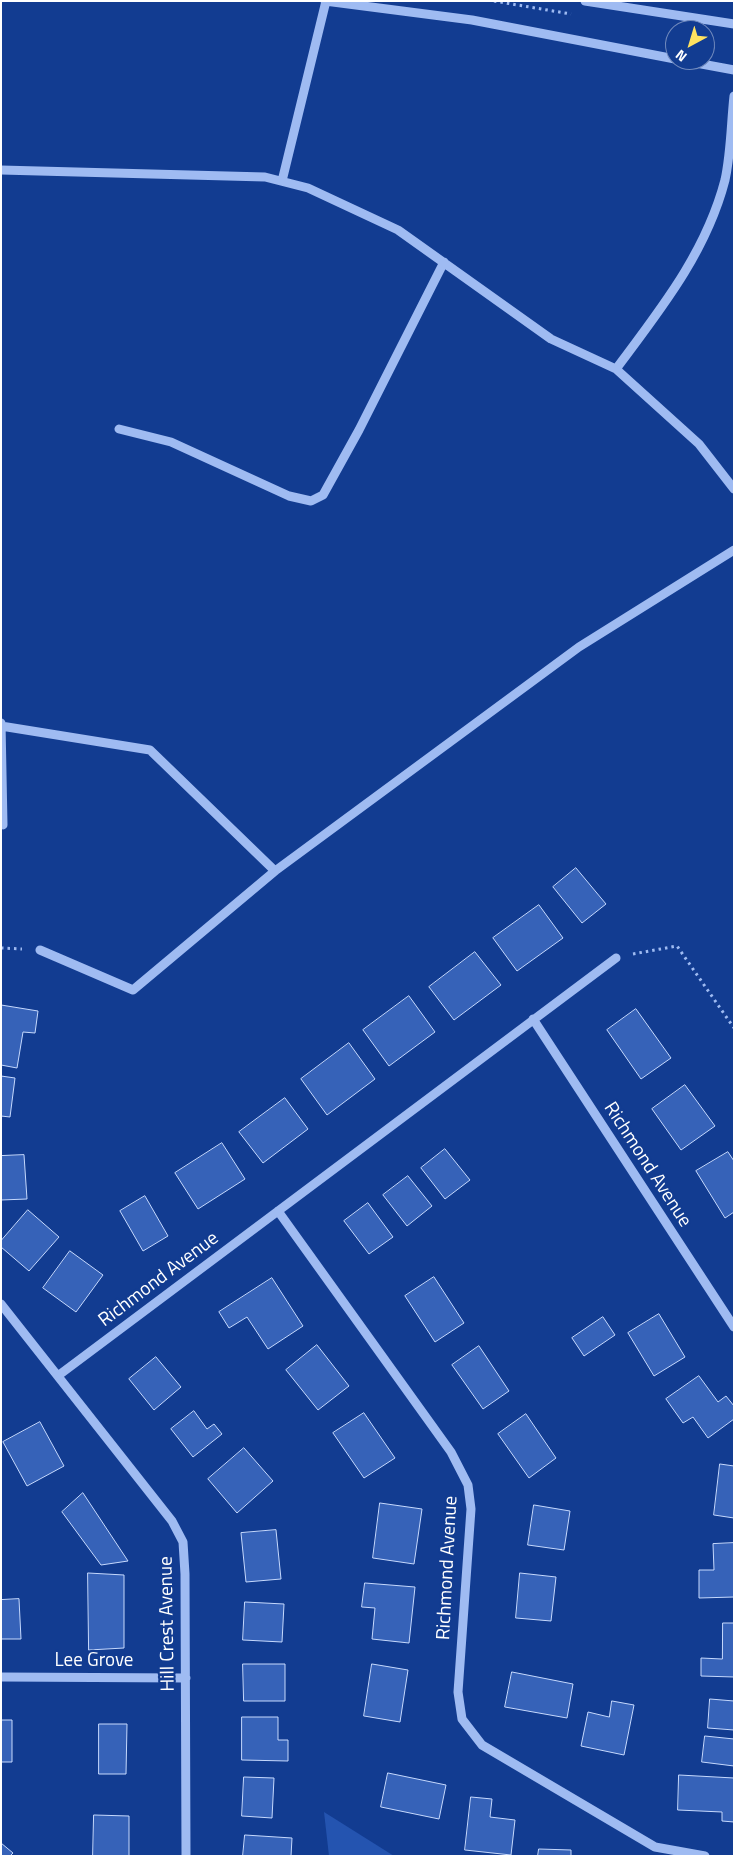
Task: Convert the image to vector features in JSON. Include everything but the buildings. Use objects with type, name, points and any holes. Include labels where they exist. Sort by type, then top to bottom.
[{"type":"street","points":[[282,181],[326,1],[472,20],[665,57]]},
{"type":"street","points":[[585,1],[734,24]]},
{"type":"street","points":[[715,66],[734,70]]},
{"type":"street","points":[[616,369],[688,270],[708,228],[725,179],[734,96]]},
{"type":"street","points":[[1,170],[265,177],[308,188],[398,230],[551,339],[616,369],[699,444],[734,489]]},
{"type":"street","points":[[119,429],[171,442],[289,496],[311,501],[322,495],[355,438],[444,262]]},
{"type":"street","points":[[40,950],[133,990],[275,872],[579,647],[734,550]]},
{"type":"street","points":[[2,825],[1,725],[150,750],[275,872]]},
{"type":"street","name":"Richmond Avenue","points":[[59,1375],[616,958]]},
{"type":"street","name":"Richmond Avenue","points":[[533,1020],[734,1327]]},
{"type":"street","name":"Richmond Avenue","points":[[278,1211],[451,1452],[468,1485],[471,1509],[458,1692],[462,1719],[482,1745],[656,1847],[705,1856]]},
{"type":"street","name":"Hill Crest Avenue","points":[[1,1304],[172,1520],[183,1542],[186,1574],[186,1856]]},
{"type":"street","name":"Lee Grove","points":[[1,1677],[186,1678]]},
{"type":"path","points":[[616,958],[677,946],[734,1028]]},
{"type":"shaded area","points":[[324,1812],[394,1856],[329,1856]]}]
